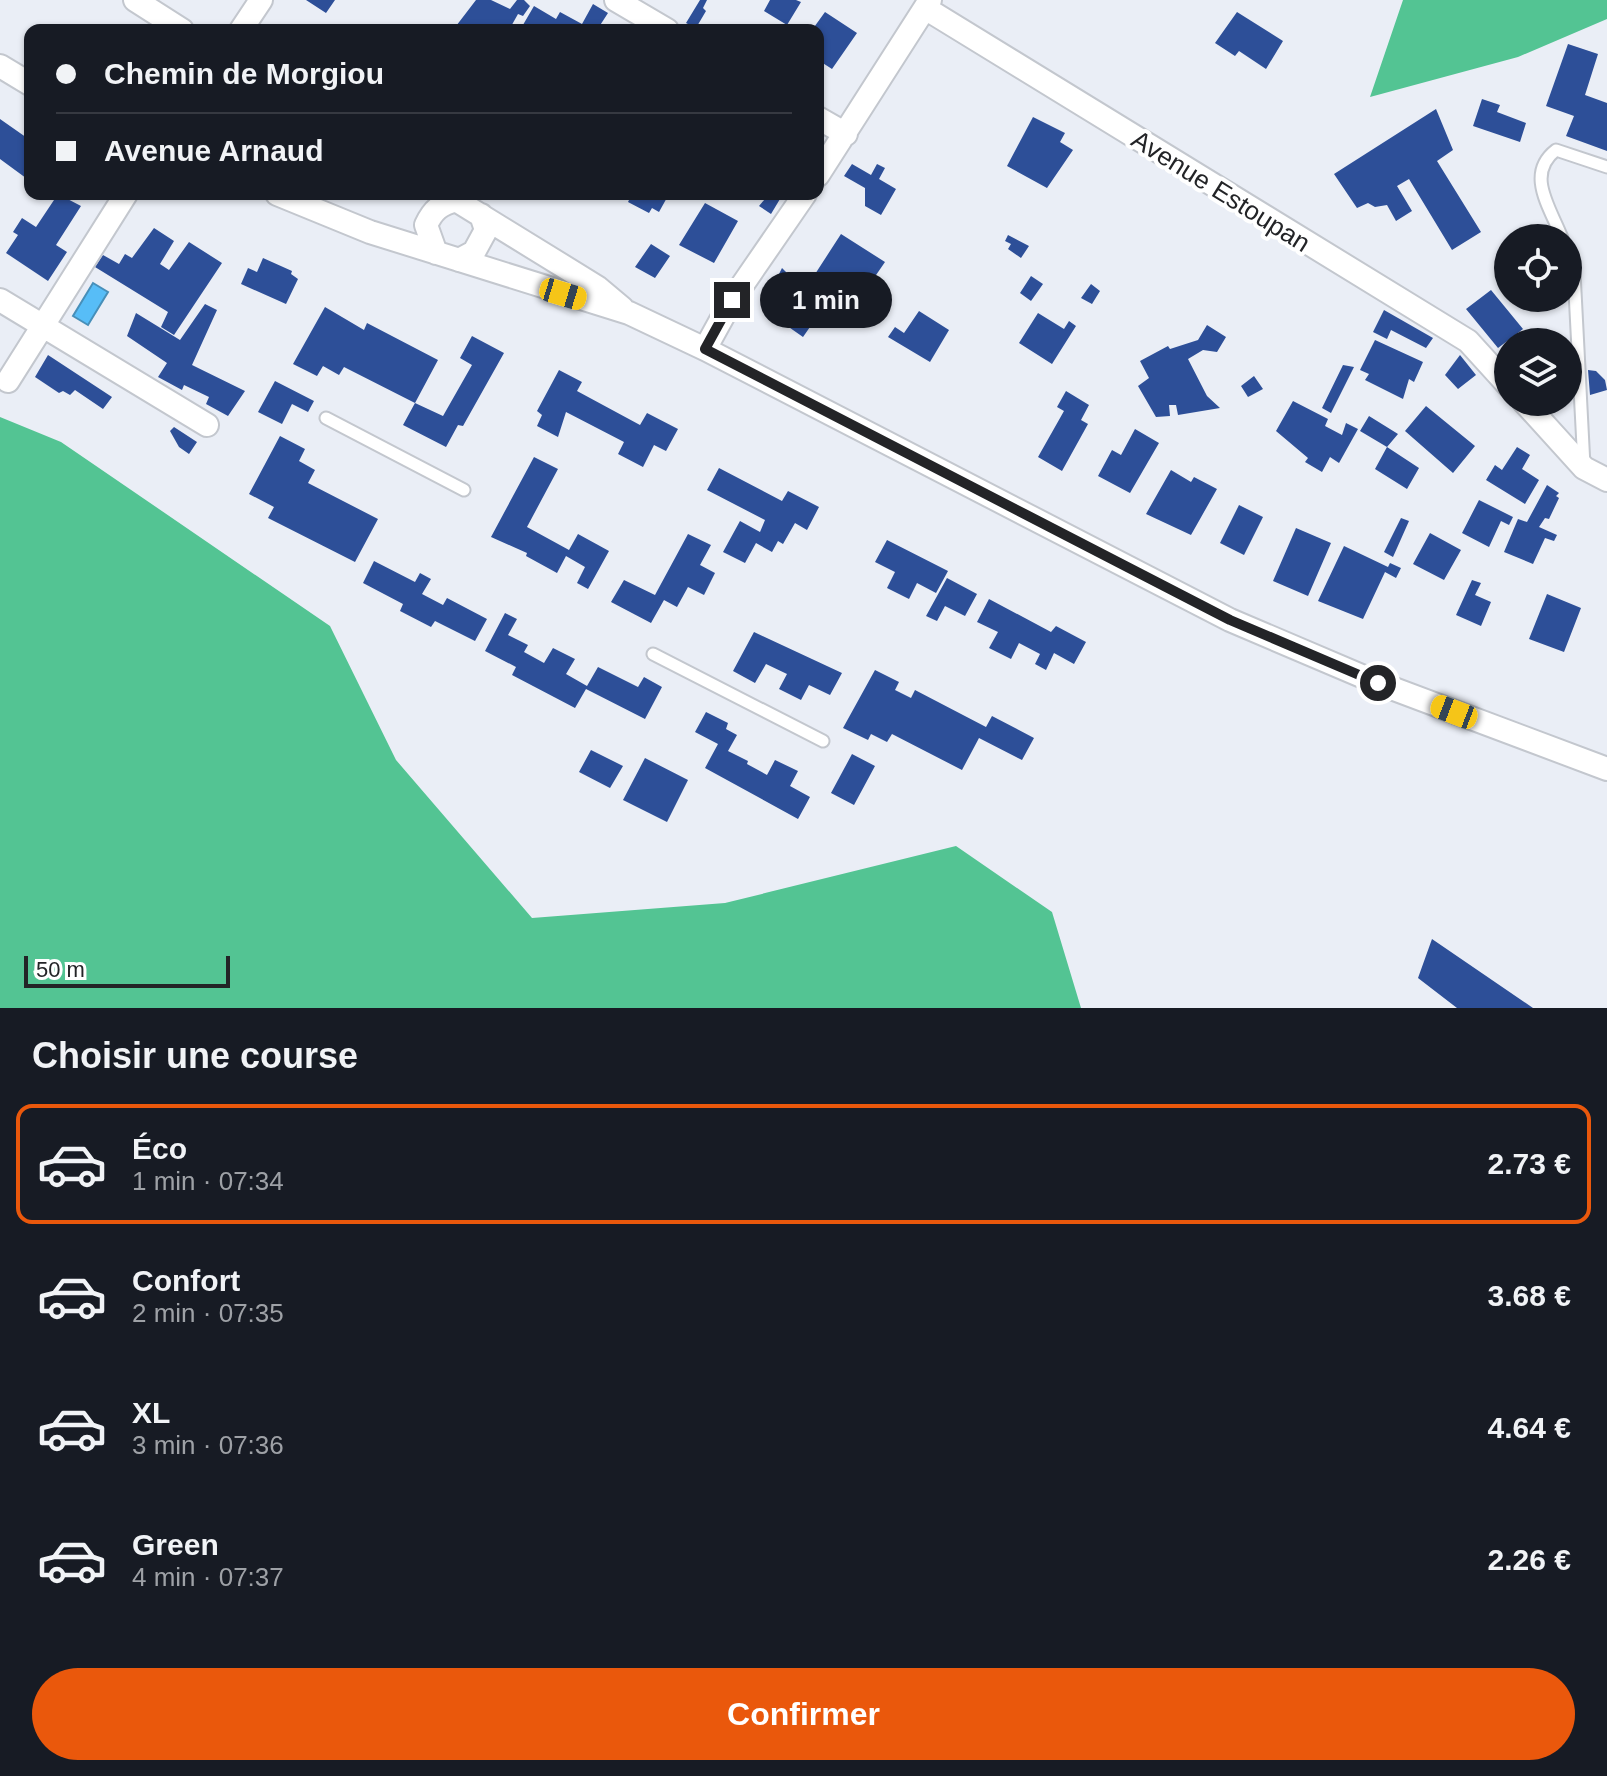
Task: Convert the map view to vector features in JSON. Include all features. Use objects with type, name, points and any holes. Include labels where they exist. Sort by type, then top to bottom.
[{"type":"street","points":[[135,0],[173,24]]},
{"type":"street","points":[[245,24],[261,0]]},
{"type":"street","points":[[616,0],[657,24]]},
{"type":"street","points":[[824,166],[927,4]]},
{"type":"street","name":"Avenue Estoupan","points":[[927,4],[1468,341],[1494,370]]},
{"type":"street","points":[[0,66],[24,80]]},
{"type":"street","points":[[824,121],[846,134]]},
{"type":"street","points":[[8,381],[122,200]]},
{"type":"street","points":[[292,200],[370,232],[629,313],[705,349],[1230,620],[1378,683],[1607,769]]},
{"type":"street","points":[[436,253],[426,225],[433,211],[448,200]]},
{"type":"street","points":[[457,200],[597,287],[629,313]]},
{"type":"street","points":[[705,349],[732,300],[801,200]]},
{"type":"street","points":[[459,260],[474,252],[482,243],[486,230],[481,215]]},
{"type":"street","points":[[0,300],[207,425]]},
{"type":"street","points":[[1537,416],[1584,468],[1607,480]]},
{"type":"lane","points":[[1557,224],[1539,175],[1543,160],[1556,150],[1607,167]]},
{"type":"lane","points":[[1576,312],[1584,468]]},
{"type":"lane","points":[[326,418],[464,490]]},
{"type":"lane","points":[[653,654],[823,741]]},
{"type":"green space","points":[[1403,0],[1607,0],[1607,19],[1518,57],[1370,97]]},
{"type":"green space","points":[[0,417],[61,442],[330,626],[396,760],[532,918],[725,903],[956,846],[1052,912],[1081,1008],[0,1008]]},
{"type":"water","points":[[93,283],[108,292],[88,325],[73,316]]},
{"type":"building","points":[[306,0],[335,0],[326,13]]},
{"type":"building","points":[[476,0],[491,0],[510,9],[517,0],[524,0],[530,6],[523,16],[518,14],[512,24],[458,24]]},
{"type":"building","points":[[700,0],[707,0],[703,8],[706,11],[698,24],[686,23]]},
{"type":"building","points":[[770,0],[801,2],[788,24],[764,11]]},
{"type":"building","points":[[593,4],[608,13],[601,24],[582,24]]},
{"type":"building","points":[[534,6],[556,19],[560,12],[582,24],[524,24]]},
{"type":"building","points":[[825,12],[857,33],[832,69],[824,64],[824,24],[816,24]]},
{"type":"building","points":[[1237,12],[1283,41],[1266,69],[1239,51],[1235,56],[1215,43]]},
{"type":"building","points":[[1568,44],[1598,54],[1585,95],[1607,103],[1607,151],[1566,136],[1574,116],[1546,106]]},
{"type":"building","points":[[1482,99],[1500,105],[1497,112],[1526,123],[1520,142],[1473,126]]},
{"type":"building","points":[[1436,109],[1453,150],[1437,161],[1481,232],[1452,250],[1409,179],[1397,186],[1412,211],[1396,221],[1387,205],[1375,207],[1368,203],[1357,208],[1334,174]]},
{"type":"building","points":[[1033,117],[1065,133],[1060,142],[1073,150],[1047,188],[1007,166]]},
{"type":"building","points":[[0,119],[24,136],[24,177],[0,159]]},
{"type":"building","points":[[852,164],[871,175],[877,164],[885,168],[879,179],[896,189],[881,215],[865,206],[865,188],[844,176]]},
{"type":"building","points":[[54,200],[70,200],[81,206],[56,245],[67,252],[48,281],[6,253],[18,235],[13,232],[22,218],[36,227]]},
{"type":"building","points":[[666,200],[659,212],[652,208],[649,213],[628,202]]},
{"type":"building","points":[[764,200],[779,200],[771,214],[759,206]]},
{"type":"building","points":[[705,203],[738,221],[714,263],[679,245]]},
{"type":"building","points":[[154,228],[174,241],[160,264],[169,270],[189,242],[222,263],[174,335],[161,327],[168,312],[95,267],[103,255],[119,264],[125,254],[132,258]]},
{"type":"building","points":[[841,234],[885,262],[874,278],[869,275],[861,286],[853,282],[839,303],[821,290],[829,279],[825,278],[816,291],[808,285]]},
{"type":"building","points":[[1008,235],[1029,246],[1021,258],[1008,249],[1011,244],[1005,241]]},
{"type":"building","points":[[651,244],[670,256],[655,278],[635,267]]},
{"type":"building","points":[[263,258],[292,271],[291,274],[298,279],[286,304],[241,284],[248,268],[257,272]]},
{"type":"building","points":[[782,268],[801,287],[826,304],[803,337],[783,323],[796,305],[790,300],[795,293],[777,278]]},
{"type":"building","points":[[1031,276],[1043,284],[1031,301],[1020,293]]},
{"type":"building","points":[[1091,284],[1100,291],[1092,304],[1081,298]]},
{"type":"building","points":[[1491,290],[1494,294],[1494,312],[1509,312],[1522,328],[1494,328],[1494,343],[1466,309]]},
{"type":"building","points":[[205,304],[217,310],[192,365],[245,391],[228,416],[206,404],[209,397],[184,385],[182,390],[158,377],[167,363],[127,336],[136,313],[180,340]]},
{"type":"building","points":[[325,307],[364,330],[367,323],[438,360],[415,403],[344,367],[339,375],[323,366],[317,376],[293,364]]},
{"type":"building","points":[[1384,310],[1433,338],[1426,348],[1391,330],[1387,339],[1373,332]]},
{"type":"building","points":[[919,311],[949,330],[930,362],[888,337],[895,327],[904,333]]},
{"type":"building","points":[[1038,313],[1064,329],[1069,321],[1076,326],[1052,364],[1019,343]]},
{"type":"building","points":[[1207,325],[1226,337],[1217,352],[1203,350],[1188,359],[1207,396],[1220,408],[1178,415],[1176,405],[1169,405],[1170,416],[1156,417],[1138,386],[1149,378],[1140,361],[1168,346],[1170,349],[1198,340]]},
{"type":"building","points":[[472,336],[504,353],[463,426],[458,425],[446,447],[403,425],[415,403],[443,416],[472,365],[460,358]]},
{"type":"building","points":[[1375,340],[1423,362],[1414,382],[1409,379],[1403,399],[1365,380],[1369,374],[1360,370]]},
{"type":"building","points":[[48,355],[112,397],[103,409],[75,390],[70,395],[63,391],[59,393],[35,377]]},
{"type":"building","points":[[1460,355],[1476,375],[1458,389],[1445,375]]},
{"type":"building","points":[[1343,365],[1354,367],[1331,413],[1322,408]]},
{"type":"building","points":[[559,370],[582,382],[577,391],[640,425],[647,413],[678,429],[666,451],[654,445],[643,467],[618,454],[624,442],[566,412],[558,437],[537,426],[542,415],[537,411]]},
{"type":"building","points":[[1588,370],[1596,371],[1605,380],[1607,390],[1590,395]]},
{"type":"building","points":[[1254,376],[1263,389],[1248,397],[1241,386]]},
{"type":"building","points":[[275,381],[314,401],[308,412],[292,404],[282,424],[258,412]]},
{"type":"building","points":[[1066,391],[1089,405],[1081,420],[1088,424],[1062,471],[1038,457],[1064,411],[1057,407]]},
{"type":"building","points":[[1293,401],[1328,419],[1325,426],[1342,435],[1346,423],[1358,429],[1339,463],[1330,457],[1322,472],[1305,462],[1308,458],[1276,431]]},
{"type":"building","points":[[1426,406],[1475,446],[1453,473],[1405,431]]},
{"type":"building","points":[[1369,416],[1398,434],[1387,447],[1360,431]]},
{"type":"building","points":[[174,427],[197,442],[189,454],[179,447],[170,431]]},
{"type":"building","points":[[1135,429],[1159,443],[1130,493],[1098,476],[1112,450],[1121,455]]},
{"type":"building","points":[[280,436],[305,449],[299,461],[315,470],[308,483],[378,519],[355,562],[268,518],[274,507],[249,494]]},
{"type":"building","points":[[1387,447],[1419,468],[1407,489],[1375,469]]},
{"type":"building","points":[[1517,447],[1530,455],[1522,469],[1539,480],[1525,504],[1486,480],[1495,465],[1502,470]]},
{"type":"building","points":[[534,457],[558,469],[527,527],[569,550],[578,534],[609,551],[588,589],[577,583],[585,567],[566,556],[557,573],[526,556],[527,553],[491,537]]},
{"type":"building","points":[[719,468],[782,501],[788,491],[819,507],[807,530],[795,523],[783,544],[778,541],[772,552],[756,543],[745,563],[723,552],[740,521],[760,532],[765,520],[707,490]]},
{"type":"building","points":[[1171,470],[1191,482],[1194,477],[1217,489],[1191,535],[1146,514]]},
{"type":"building","points":[[1547,485],[1559,493],[1556,496],[1559,498],[1549,519],[1545,518],[1539,527],[1557,535],[1554,541],[1545,538],[1533,564],[1504,552],[1518,519],[1527,522]]},
{"type":"building","points":[[1479,500],[1513,517],[1509,525],[1501,521],[1489,547],[1462,533]]},
{"type":"building","points":[[1239,505],[1263,517],[1244,555],[1220,543]]},
{"type":"building","points":[[1401,518],[1409,521],[1393,557],[1384,552]]},
{"type":"building","points":[[1296,528],[1331,543],[1308,596],[1273,581]]},
{"type":"building","points":[[1430,533],[1461,550],[1444,580],[1413,564]]},
{"type":"building","points":[[688,534],[711,545],[700,565],[715,573],[704,595],[688,587],[677,607],[664,600],[651,623],[611,602],[624,580],[655,595]]},
{"type":"building","points":[[887,540],[948,571],[936,593],[917,583],[909,599],[887,588],[895,572],[875,562]]},
{"type":"building","points":[[1344,546],[1388,567],[1390,563],[1401,568],[1396,578],[1385,572],[1363,619],[1318,601]]},
{"type":"building","points":[[374,561],[415,582],[420,573],[431,579],[422,594],[443,605],[447,598],[487,619],[475,641],[435,621],[431,627],[400,611],[403,604],[363,583]]},
{"type":"building","points":[[947,578],[977,594],[965,616],[945,606],[937,621],[926,616]]},
{"type":"building","points":[[1472,580],[1481,583],[1475,595],[1491,602],[1481,626],[1456,615]]},
{"type":"building","points":[[1547,594],[1581,608],[1564,652],[1529,639]]},
{"type":"building","points":[[989,599],[1051,632],[1056,626],[1086,642],[1074,664],[1054,653],[1046,670],[1035,664],[1040,654],[1019,643],[1011,659],[989,648],[998,632],[977,622]]},
{"type":"building","points":[[505,613],[517,619],[508,635],[528,645],[524,652],[544,663],[553,648],[575,659],[566,674],[587,686],[598,667],[638,687],[644,677],[662,687],[645,719],[586,689],[575,708],[512,675],[516,667],[485,651]]},
{"type":"building","points":[[754,632],[842,673],[830,695],[809,685],[801,700],[779,689],[787,674],[766,664],[755,683],[733,671]]},
{"type":"building","points":[[875,670],[899,682],[895,690],[911,698],[915,690],[986,727],[992,716],[1034,738],[1022,760],[979,738],[962,770],[892,734],[887,742],[871,734],[868,740],[843,728]]},
{"type":"building","points":[[706,712],[728,723],[726,729],[737,735],[728,751],[748,761],[747,764],[767,775],[775,760],[798,771],[790,786],[810,797],[798,819],[705,768],[718,744],[695,732]]},
{"type":"building","points":[[591,750],[623,766],[610,788],[579,772]]},
{"type":"building","points":[[852,754],[875,766],[854,805],[831,793]]},
{"type":"building","points":[[645,758],[688,780],[667,822],[623,800]]},
{"type":"building","points":[[1432,939],[1533,1008],[1457,1008],[1418,978]]},
{"type":"route","points":[[732,300],[705,349],[1230,620],[1378,683]]}]
